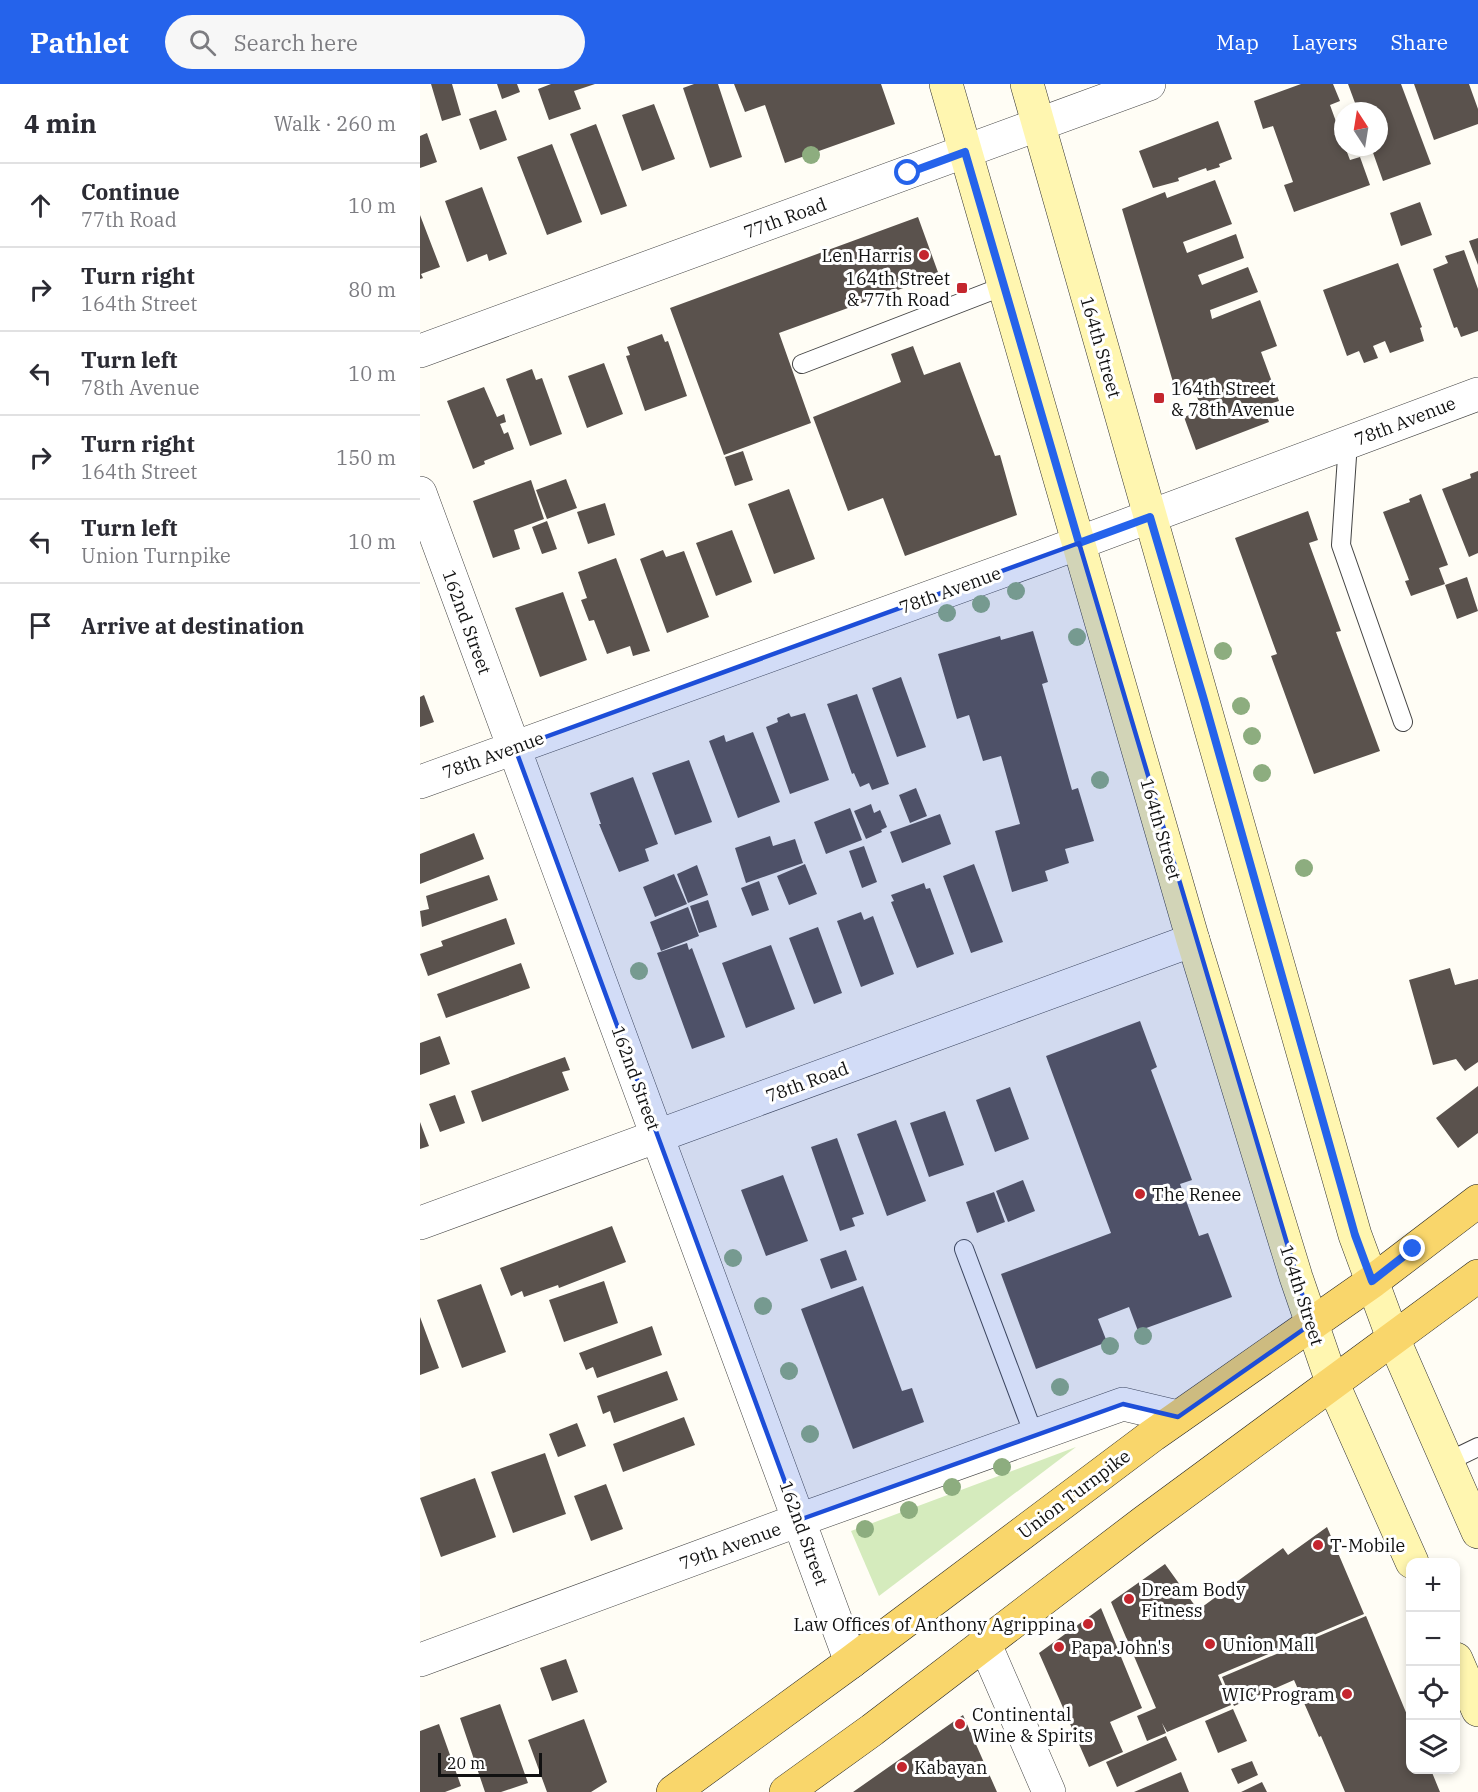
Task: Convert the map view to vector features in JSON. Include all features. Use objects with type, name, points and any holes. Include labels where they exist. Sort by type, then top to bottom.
[{"type":"main road","name":"Union Turnpike","points":[[673,1792],[1178,1417],[1372,1281],[1478,1201]]},
{"type":"main road","points":[[786,1792],[872,1730],[984,1642],[1332,1382],[1478,1276]]},
{"type":"street","name":"164th Street","points":[[945,84],[1193,940],[1311,1324],[1332,1382],[1410,1558]]},
{"type":"street","name":"164th Street","points":[[1027,84],[1355,1235],[1393,1338],[1478,1532]]},
{"type":"street","name":"77th Road","points":[[420,351],[1149,84]]},
{"type":"street","name":"78th Avenue","points":[[420,782],[1150,517],[1478,394]]},
{"type":"street","name":"162nd Street","points":[[420,493],[851,1662]]},
{"type":"street","name":"78th Road","points":[[420,1223],[1193,940]]},
{"type":"street","name":"79th Avenue","points":[[420,1660],[799,1520],[1123,1404],[1178,1417]]},
{"type":"street","points":[[984,1642],[1049,1792]]},
{"type":"street","points":[[1458,1666],[1478,1710]]},
{"type":"lane","points":[[802,364],[1004,286]]},
{"type":"lane","points":[[1348,442],[1341,544],[1403,722]]},
{"type":"lane","points":[[964,1249],[1034,1436]]},
{"type":"lane","points":[[1447,1462],[1478,1447]]},
{"type":"highlighted area","points":[[1079,543],[1311,1324],[1178,1417],[1123,1404],[799,1520],[515,748]]},
{"type":"green space","points":[[1076,1447],[879,1596],[851,1531]]},
{"type":"building","points":[[431,84],[452,84],[461,115],[442,121]]},
{"type":"building","points":[[497,84],[517,84],[520,92],[502,99]]},
{"type":"building","points":[[551,84],[595,84],[574,91],[581,109],[549,120],[538,89]]},
{"type":"building","points":[[694,84],[718,84],[742,157],[710,168],[683,88]]},
{"type":"building","points":[[734,84],[881,84],[895,124],[785,163],[765,105],[745,112]]},
{"type":"building","points":[[1301,84],[1333,84],[1340,101],[1330,105],[1334,116],[1334,156],[1348,156],[1350,160],[1360,157],[1370,185],[1294,212],[1284,185],[1293,182],[1273,126],[1263,129],[1254,101]]},
{"type":"building","points":[[1348,84],[1401,84],[1431,164],[1383,181],[1374,156],[1388,156],[1388,102],[1355,102]]},
{"type":"building","points":[[1414,84],[1469,84],[1478,109],[1478,124],[1434,140]]},
{"type":"building","points":[[654,104],[675,159],[642,171],[622,115]]},
{"type":"building","points":[[496,110],[507,140],[480,150],[469,119]]},
{"type":"building","points":[[1218,121],[1232,159],[1219,164],[1220,167],[1207,171],[1206,168],[1178,178],[1179,181],[1153,188],[1139,151]]},
{"type":"building","points":[[596,124],[627,206],[601,215],[570,134]]},
{"type":"building","points":[[427,133],[437,162],[420,168],[420,136]]},
{"type":"building","points":[[552,144],[582,222],[547,235],[517,157]]},
{"type":"building","points":[[1215,180],[1232,224],[1183,242],[1187,253],[1236,234],[1244,258],[1198,275],[1202,285],[1248,267],[1258,292],[1210,310],[1212,319],[1260,300],[1277,346],[1261,352],[1279,401],[1263,406],[1269,422],[1196,450],[1184,417],[1202,410],[1192,384],[1175,389],[1122,209],[1165,192],[1167,198]]},
{"type":"building","points":[[482,187],[507,254],[489,261],[487,254],[467,262],[445,201]]},
{"type":"building","points":[[1420,202],[1432,235],[1401,246],[1390,213]]},
{"type":"building","points":[[420,215],[440,267],[421,274],[423,278],[420,279]]},
{"type":"building","points":[[918,217],[939,275],[779,333],[811,423],[724,455],[670,308]]},
{"type":"building","points":[[1478,238],[1478,265],[1469,241]]},
{"type":"building","points":[[1464,250],[1478,289],[1478,331],[1461,337],[1457,327],[1454,328],[1433,269],[1448,263],[1445,256]]},
{"type":"building","points":[[1398,263],[1422,327],[1420,328],[1424,341],[1390,353],[1385,341],[1373,346],[1378,358],[1364,363],[1359,351],[1347,356],[1323,290]]},
{"type":"building","points":[[662,334],[665,342],[668,341],[687,396],[645,411],[626,356],[630,355],[627,347]]},
{"type":"building","points":[[913,346],[924,375],[960,362],[995,456],[1000,455],[1017,515],[905,556],[883,498],[848,511],[813,417],[901,382],[891,354]]},
{"type":"building","points":[[604,363],[623,414],[587,428],[568,376]]},
{"type":"building","points":[[532,369],[536,380],[542,378],[562,434],[530,446],[506,379]]},
{"type":"building","points":[[484,387],[497,417],[504,414],[506,422],[500,424],[504,434],[508,432],[514,449],[484,461],[485,464],[473,469],[447,401]]},
{"type":"building","points":[[743,451],[753,480],[735,486],[725,457]]},
{"type":"building","points":[[1478,471],[1478,553],[1469,557],[1442,489],[1471,478],[1470,474]]},
{"type":"building","points":[[566,479],[577,508],[547,519],[536,490]]},
{"type":"building","points":[[531,480],[544,519],[514,530],[520,549],[493,558],[473,501]]},
{"type":"building","points":[[789,489],[815,559],[774,574],[748,504]]},
{"type":"building","points":[[1421,494],[1448,565],[1439,568],[1445,584],[1411,596],[1405,581],[1409,580],[1383,512],[1410,502],[1409,499]]},
{"type":"building","points":[[605,503],[615,535],[588,544],[577,512]]},
{"type":"building","points":[[1308,511],[1318,540],[1309,543],[1341,631],[1336,632],[1380,751],[1314,774],[1271,656],[1277,654],[1235,538]]},
{"type":"building","points":[[547,521],[557,549],[542,554],[532,527]]},
{"type":"building","points":[[732,530],[752,582],[716,596],[696,543]]},
{"type":"building","points":[[663,550],[666,557],[684,551],[709,617],[667,633],[640,559]]},
{"type":"building","points":[[616,558],[650,651],[633,656],[630,646],[607,654],[594,620],[589,621],[581,600],[587,598],[578,572]]},
{"type":"building","points":[[1467,577],[1478,611],[1457,619],[1445,585]]},
{"type":"building","points":[[563,592],[587,660],[540,677],[515,608]]},
{"type":"building","points":[[1033,631],[1048,682],[1042,684],[1072,790],[1078,788],[1094,841],[1065,849],[1069,863],[1045,871],[1048,881],[1012,892],[995,831],[1020,824],[1001,756],[983,761],[969,715],[957,719],[938,654],[1000,636],[1001,640]]},
{"type":"building","points":[[901,677],[926,747],[897,757],[872,688]]},
{"type":"building","points":[[857,694],[889,784],[872,790],[869,783],[860,787],[854,773],[852,774],[827,704]]},
{"type":"building","points":[[424,695],[434,722],[420,727],[420,697]]},
{"type":"building","points":[[789,713],[791,717],[805,713],[829,780],[790,794],[766,727],[778,722],[777,718]]},
{"type":"building","points":[[753,732],[780,802],[738,818],[709,741],[724,735],[726,742]]},
{"type":"building","points":[[689,760],[712,822],[675,835],[652,773]]},
{"type":"building","points":[[633,777],[658,844],[645,849],[649,861],[619,872],[599,824],[601,824],[590,793]]},
{"type":"building","points":[[916,788],[927,816],[910,823],[899,795]]},
{"type":"building","points":[[871,804],[874,813],[880,810],[887,827],[881,830],[882,832],[866,839],[854,811]]},
{"type":"building","points":[[850,808],[862,840],[826,854],[814,822]]},
{"type":"building","points":[[940,814],[951,844],[902,863],[890,832]]},
{"type":"building","points":[[474,833],[484,859],[420,884],[420,854]]},
{"type":"building","points":[[770,836],[773,846],[795,839],[803,863],[746,883],[735,848]]},
{"type":"building","points":[[864,846],[877,882],[862,888],[849,851]]},
{"type":"building","points":[[805,864],[817,894],[789,905],[777,876]]},
{"type":"building","points":[[974,864],[1003,942],[971,953],[943,876]]},
{"type":"building","points":[[697,865],[708,895],[688,903],[677,874]]},
{"type":"building","points":[[674,874],[687,904],[655,917],[643,887]]},
{"type":"building","points":[[489,875],[498,900],[422,927],[420,911],[429,909],[426,896]]},
{"type":"building","points":[[759,881],[769,910],[752,916],[741,888]]},
{"type":"building","points":[[924,883],[926,889],[930,888],[954,954],[917,968],[891,902],[894,901],[891,895]]},
{"type":"building","points":[[708,900],[717,927],[699,933],[690,906]]},
{"type":"building","points":[[688,907],[699,936],[661,951],[650,922]]},
{"type":"building","points":[[861,912],[864,920],[873,916],[894,974],[861,987],[837,921]]},
{"type":"building","points":[[506,918],[515,944],[428,976],[420,954],[443,946],[441,941]]},
{"type":"building","points":[[818,927],[842,993],[814,1004],[789,938]]},
{"type":"building","points":[[687,943],[689,950],[692,948],[725,1037],[692,1049],[657,953]]},
{"type":"building","points":[[771,945],[795,1009],[746,1028],[722,963]]},
{"type":"building","points":[[521,963],[530,988],[446,1018],[437,994]]},
{"type":"building","points":[[1450,968],[1455,985],[1478,979],[1478,1062],[1465,1071],[1456,1059],[1433,1065],[1409,980]]},
{"type":"building","name":"The Renee","points":[[1140,1021],[1157,1067],[1151,1070],[1192,1180],[1180,1184],[1199,1236],[1208,1233],[1232,1297],[1138,1331],[1129,1307],[1098,1319],[1107,1342],[1036,1369],[1001,1274],[1111,1233],[1046,1056]]},
{"type":"building","points":[[440,1036],[450,1064],[420,1075],[420,1043]]},
{"type":"building","points":[[565,1057],[570,1070],[562,1072],[569,1090],[482,1122],[471,1091]]},
{"type":"building","points":[[1478,1086],[1478,1133],[1458,1148],[1436,1118]]},
{"type":"building","points":[[1010,1087],[1029,1139],[995,1152],[976,1100]]},
{"type":"building","points":[[455,1095],[465,1123],[440,1132],[429,1104]]},
{"type":"building","points":[[945,1111],[964,1165],[929,1177],[910,1123]]},
{"type":"building","points":[[896,1120],[926,1201],[887,1216],[857,1134]]},
{"type":"building","points":[[420,1122],[429,1146],[420,1149]]},
{"type":"building","points":[[837,1138],[864,1214],[852,1218],[855,1226],[840,1231],[811,1147]]},
{"type":"building","points":[[783,1175],[808,1241],[766,1256],[741,1190]]},
{"type":"building","points":[[1023,1180],[1035,1211],[1008,1222],[996,1191]]},
{"type":"building","points":[[994,1192],[1005,1222],[977,1233],[966,1202]]},
{"type":"building","points":[[612,1226],[626,1262],[559,1288],[558,1285],[524,1297],[522,1291],[511,1296],[500,1268]]},
{"type":"building","points":[[846,1250],[857,1280],[831,1289],[820,1259]]},
{"type":"building","points":[[604,1281],[618,1323],[564,1342],[549,1300]]},
{"type":"building","points":[[481,1284],[506,1352],[462,1368],[437,1300]]},
{"type":"building","points":[[863,1286],[902,1391],[912,1388],[924,1422],[853,1449],[801,1309]]},
{"type":"building","points":[[420,1317],[439,1368],[420,1375]]},
{"type":"building","points":[[652,1326],[662,1355],[597,1378],[593,1367],[586,1370],[579,1353]]},
{"type":"building","points":[[667,1371],[678,1400],[614,1423],[610,1411],[603,1414],[597,1396]]},
{"type":"building","points":[[684,1417],[695,1445],[623,1472],[613,1444]]},
{"type":"building","points":[[577,1423],[586,1446],[558,1457],[549,1434]]},
{"type":"building","points":[[545,1453],[566,1514],[513,1533],[491,1472]]},
{"type":"building","points":[[475,1478],[496,1537],[441,1557],[420,1498]]},
{"type":"building","points":[[606,1484],[623,1529],[591,1541],[574,1496]]},
{"type":"building","name":"Union Mall","points":[[1327,1527],[1364,1614],[1218,1675],[1231,1705],[1167,1732],[1162,1723],[1166,1733],[1147,1741],[1137,1716],[1156,1708],[1111,1602],[1165,1564],[1198,1610],[1283,1548],[1288,1555]]},
{"type":"building","points":[[1101,1608],[1142,1708],[1110,1722],[1123,1752],[1089,1767],[1039,1653]]},
{"type":"building","points":[[1366,1616],[1406,1712],[1406,1774],[1433,1774],[1440,1792],[1345,1792],[1294,1680],[1234,1706],[1222,1677]]},
{"type":"building","points":[[566,1659],[578,1692],[552,1701],[540,1668]]},
{"type":"building","points":[[500,1704],[528,1783],[501,1792],[485,1792],[460,1718]]},
{"type":"building","points":[[1233,1709],[1247,1741],[1218,1753],[1205,1721]]},
{"type":"building","points":[[963,1715],[997,1792],[853,1792]]},
{"type":"building","points":[[584,1719],[607,1782],[591,1792],[547,1792],[528,1740]]},
{"type":"building","points":[[439,1724],[461,1786],[445,1792],[420,1792],[420,1731]]},
{"type":"building","points":[[1166,1736],[1177,1760],[1117,1787],[1106,1762]]},
{"type":"building","points":[[1252,1761],[1258,1775],[1238,1784],[1231,1769]]},
{"type":"building","points":[[1181,1772],[1189,1792],[1134,1792]]},
{"type":"building","points":[[1262,1782],[1267,1792],[1241,1792]]},
{"type":"place","name":"Len Harris","points":[[924,255]]},
{"type":"place","name":"164th Street & 77th Road","points":[[962,288]]},
{"type":"place","name":"164th Street & 78th Avenue","points":[[1159,398]]},
{"type":"place","name":"The Renee","points":[[1140,1194]]},
{"type":"place","name":"T-Mobile","points":[[1318,1545]]},
{"type":"place","name":"Dream Body Fitness","points":[[1129,1599]]},
{"type":"place","name":"Law Offices of Anthony Agrippina","points":[[1088,1624]]},
{"type":"place","name":"Union Mall","points":[[1210,1644]]},
{"type":"place","name":"Papa John's","points":[[1059,1647]]},
{"type":"place","name":"WIC Program","points":[[1347,1694]]},
{"type":"place","name":"Continental Wine & Spirits","points":[[960,1724]]},
{"type":"place","name":"Kabayan","points":[[902,1767]]},
{"type":"route","points":[[908,173],[965,152],[1079,543],[1150,517],[1355,1235],[1372,1281],[1413,1249]]}]
